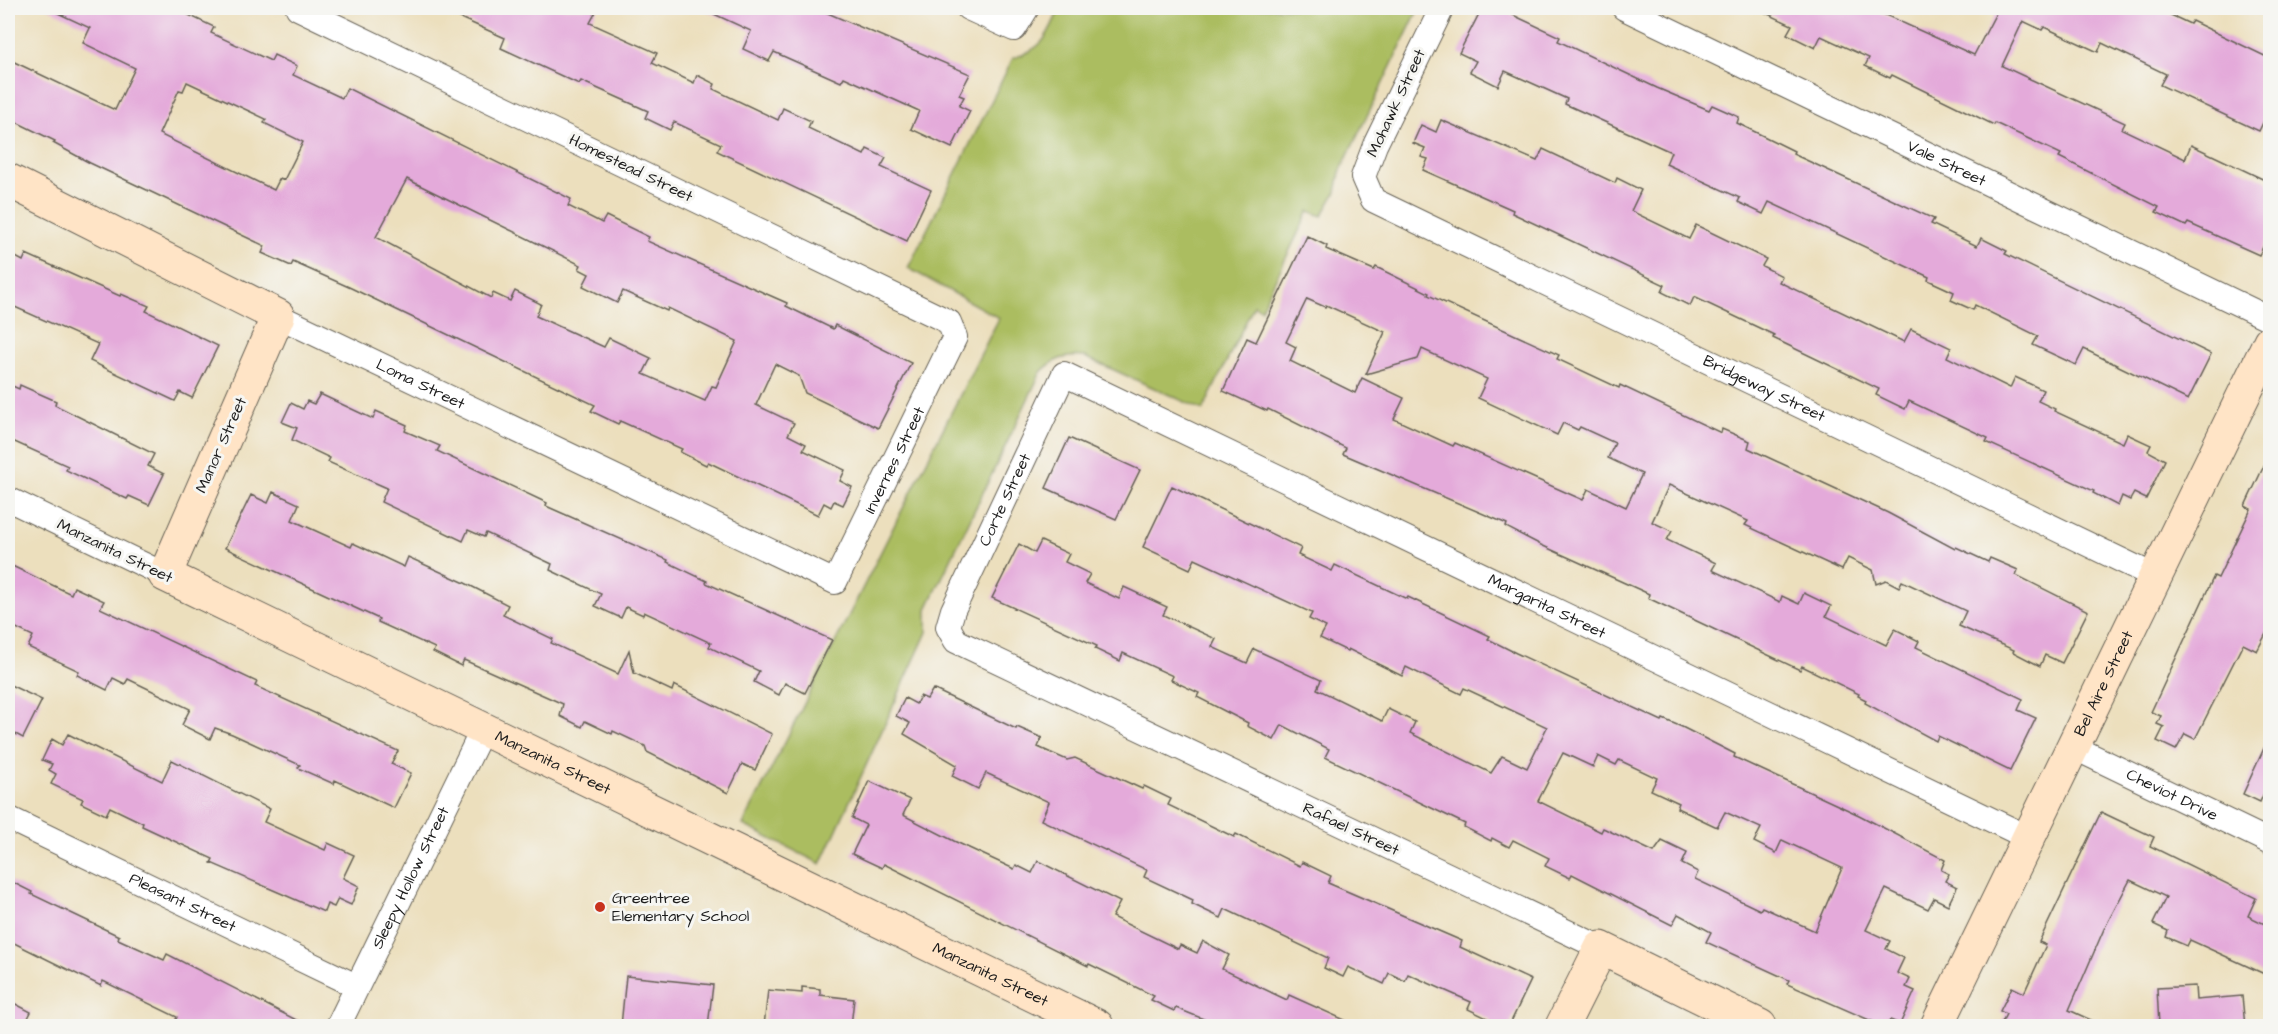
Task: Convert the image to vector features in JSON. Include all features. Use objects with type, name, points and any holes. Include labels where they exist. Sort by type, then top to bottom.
[{"type":"street","name":"Homestead Street","points":[[298,8],[949,322],[955,337]]},
{"type":"street","points":[[968,8],[1014,29],[1027,8]]},
{"type":"street","name":"Mohawk Street","points":[[1373,200],[1363,177],[1375,145],[1442,8]]},
{"type":"street","name":"Vale Street","points":[[1624,8],[2271,319]]},
{"type":"street","name":"Loma Street","points":[[8,180],[278,316],[836,582]]},
{"type":"street","name":"Bridgeway Street","points":[[1373,200],[2156,578]]},
{"type":"street","name":"Manor Street","points":[[165,575],[278,316]]},
{"type":"street","name":"Invernes Street","points":[[836,582],[955,337]]},
{"type":"street","name":"Bel Aire Street","points":[[1937,1026],[2271,341]]},
{"type":"street","name":"Corte Street","points":[[948,627],[952,610],[1064,374]]},
{"type":"street","name":"Margarita Street","points":[[1064,374],[2030,838]]},
{"type":"street","name":"Manzanita Street","points":[[8,499],[483,729],[1080,1023]]},
{"type":"street","name":"Rafael Street","points":[[948,627],[956,641],[1760,1026]]},
{"type":"street","name":"Sleepy Hollow Street","points":[[338,1026],[483,729]]},
{"type":"street","name":"Cheviot Drive","points":[[2073,747],[2271,842]]},
{"type":"street","name":"Pleasant Street","points":[[8,818],[356,987]]},
{"type":"street","points":[[1562,1026],[1601,948]]},
{"type":"green space","points":[[1060,8],[1419,8],[1340,172],[1336,192],[1322,216],[1309,211],[1261,309],[1254,305],[1203,410],[1085,357],[1061,358],[1041,372],[927,609],[927,632],[821,864],[743,825],[999,318],[908,268],[1013,58],[1032,50],[1044,40]]},
{"type":"building","points":[[47,8],[174,8],[214,27],[211,33],[271,61],[274,55],[297,66],[293,75],[342,98],[347,88],[571,199],[568,206],[602,223],[606,216],[649,237],[647,241],[787,303],[786,306],[833,329],[835,325],[911,363],[878,428],[805,393],[799,376],[775,364],[756,405],[794,423],[788,435],[806,444],[803,450],[845,470],[840,481],[852,487],[843,505],[834,501],[831,507],[824,503],[818,515],[708,462],[706,465],[680,452],[682,449],[620,421],[618,424],[591,411],[595,405],[351,288],[293,262],[291,266],[262,253],[265,246],[90,163],[53,143],[55,141],[8,118],[8,59],[115,110],[135,68],[83,43],[90,28]],"holes":[[[187,82],[266,119],[264,123],[303,142],[284,180],[280,178],[274,190],[159,134],[179,90],[183,91]],[[407,179],[581,265],[579,269],[589,274],[583,286],[617,303],[623,291],[667,311],[668,308],[737,341],[716,387],[712,386],[705,401],[643,374],[651,358],[609,338],[604,347],[536,316],[541,304],[515,291],[510,301],[493,293],[491,298],[376,237]]]},
{"type":"building","points":[[438,8],[598,8],[590,23],[657,53],[652,63],[694,83],[697,75],[715,84],[713,89],[778,120],[783,108],[811,121],[808,128],[864,155],[867,149],[886,158],[881,167],[931,190],[907,241],[717,151],[721,144],[674,122],[670,130],[645,118],[648,111],[581,81],[579,84],[501,48],[505,38]]},
{"type":"building","points":[[701,8],[816,8],[970,74],[959,95],[964,97],[959,106],[970,111],[952,148],[911,129],[919,111],[844,77],[841,82],[774,52],[769,61],[743,49],[751,31]]},
{"type":"building","points":[[1482,8],[1498,8],[1560,37],[1558,41],[1657,88],[1709,110],[1712,105],[1739,117],[1737,123],[1794,151],[1793,154],[1934,219],[1931,224],[1977,246],[1981,238],[2007,251],[2005,254],[2211,354],[2188,400],[2084,349],[2076,365],[2033,345],[2038,336],[1975,305],[1973,310],[1951,300],[1954,292],[1928,280],[1929,277],[1769,202],[1763,214],[1738,202],[1740,198],[1666,164],[1671,152],[1565,104],[1567,99],[1505,71],[1498,86],[1470,72],[1476,61],[1459,53]]},
{"type":"building","points":[[1755,8],[1870,8],[1974,55],[1998,9],[1994,8],[2156,8],[2190,24],[2192,21],[2271,59],[2271,106],[2259,131],[2160,85],[2166,74],[2102,43],[2098,52],[2044,27],[2042,30],[2023,21],[2002,66],[2125,123],[2122,129],[2185,159],[2191,145],[2271,183],[2271,231],[2259,255],[2188,223],[2186,226],[2156,212],[2159,207],[2059,157],[2061,154],[1995,123],[1994,125],[1892,75],[1890,78],[1865,66],[1869,58],[1821,36],[1815,48],[1787,34],[1792,25]]},
{"type":"building","points":[[1441,120],[1537,161],[1543,149],[1615,183],[1617,178],[1641,190],[1631,211],[1689,239],[1696,225],[1766,259],[1762,266],[1782,276],[1779,282],[1904,342],[1911,329],[1951,348],[1947,357],[2010,388],[2015,377],[2043,390],[2038,401],[2055,409],[2054,411],[2123,443],[2127,434],[2151,445],[2148,451],[2165,460],[2146,499],[2134,493],[2130,500],[2122,496],[2118,506],[2093,493],[2094,491],[1986,442],[1988,438],[1909,401],[1905,409],[1876,395],[1879,389],[1694,297],[1690,306],[1662,292],[1665,285],[1512,213],[1513,210],[1423,170],[1428,159],[1421,157],[1425,148],[1413,143],[1421,125],[1436,132]]},
{"type":"building","points":[[1307,236],[1327,246],[1326,249],[1374,270],[1376,267],[1429,293],[1428,295],[1559,355],[1557,359],[1619,388],[1620,385],[1721,433],[1722,429],[1750,441],[1748,448],[1888,513],[1955,549],[1956,547],[1988,562],[1990,558],[2018,570],[2016,575],[2088,611],[2062,663],[2045,655],[2040,666],[2013,652],[2014,650],[1959,626],[1966,611],[1902,581],[1899,587],[1886,580],[1876,584],[1873,570],[1848,558],[1842,570],[1745,525],[1748,521],[1669,485],[1652,522],[1672,531],[1667,540],[1716,563],[1712,570],[1780,602],[1782,596],[1799,604],[1804,593],[1831,606],[1826,616],[1886,645],[1895,629],[1919,641],[1916,647],[2023,699],[2018,710],[2036,718],[2010,771],[1938,736],[1936,741],[1865,703],[1866,700],[1858,696],[1859,694],[1802,666],[1800,670],[1648,598],[1649,594],[1541,545],[1506,527],[1507,524],[1343,454],[1346,448],[1268,409],[1267,411],[1223,391],[1247,338],[1256,342]],"holes":[[[1307,299],[1325,307],[1326,305],[1385,332],[1366,374],[1418,359],[1422,349],[1487,379],[1478,398],[1557,435],[1563,423],[1578,430],[1580,427],[1615,443],[1608,458],[1642,474],[1626,507],[1588,489],[1583,500],[1455,443],[1453,446],[1394,419],[1404,398],[1362,378],[1355,393],[1290,361],[1296,347],[1286,342]]]},
{"type":"building","points":[[8,253],[23,261],[26,254],[120,296],[121,294],[149,306],[146,311],[218,346],[192,398],[180,392],[175,401],[90,361],[98,344],[8,304]]},
{"type":"building","points":[[8,384],[19,389],[20,385],[56,401],[55,405],[154,454],[148,466],[164,474],[149,505],[129,496],[127,499],[66,470],[68,466],[8,439]]},
{"type":"building","points":[[320,394],[373,419],[376,411],[407,425],[405,431],[440,446],[437,451],[547,503],[546,506],[668,560],[667,562],[707,581],[706,583],[832,640],[805,693],[785,683],[779,695],[754,682],[759,671],[709,647],[711,643],[644,612],[643,615],[626,607],[621,618],[595,606],[601,594],[550,570],[552,564],[486,533],[484,537],[468,530],[463,541],[381,502],[387,488],[328,462],[330,458],[292,440],[297,428],[282,422],[291,403],[303,409],[307,401],[314,404]]},
{"type":"building","points":[[1069,438],[1140,470],[1116,519],[1046,488]]},
{"type":"building","points":[[2271,451],[2271,624],[2257,651],[2243,644],[2195,739],[2185,734],[2176,750],[2157,741],[2164,727],[2157,724],[2161,716],[2151,712],[2214,576],[2218,578],[2251,509],[2245,506]]},
{"type":"building","points":[[1172,486],[1301,548],[1298,555],[1332,571],[1335,565],[1407,599],[1408,597],[1490,636],[1488,639],[1516,653],[1662,721],[1663,719],[1682,727],[1735,754],[1734,757],[1859,815],[1945,860],[1941,870],[1949,874],[1945,881],[1957,887],[1948,905],[1934,898],[1928,909],[1886,889],[1866,930],[1890,941],[1886,949],[1904,958],[1897,973],[1910,979],[1906,987],[1915,991],[1900,1024],[1890,1020],[1886,1026],[1883,1026],[1787,984],[1789,980],[1706,942],[1711,932],[1678,914],[1672,925],[1572,874],[1570,878],[1545,866],[1549,858],[1513,840],[1509,847],[1492,838],[1491,841],[1464,827],[1465,824],[1325,757],[1329,749],[1282,725],[1274,740],[1247,726],[1248,723],[1197,697],[1199,693],[1171,680],[1173,676],[1123,653],[1120,661],[1095,649],[1097,646],[992,598],[1019,544],[1035,553],[1041,541],[1069,554],[1065,562],[1090,574],[1085,583],[1119,599],[1124,587],[1167,607],[1163,615],[1216,639],[1212,647],[1247,663],[1254,649],[1321,680],[1317,689],[1382,721],[1388,709],[1415,722],[1410,733],[1491,773],[1502,756],[1527,768],[1547,727],[1464,688],[1461,694],[1406,667],[1402,676],[1320,638],[1326,627],[1309,619],[1312,613],[1195,559],[1190,569],[1143,547]],"holes":[[[1563,753],[1593,767],[1598,756],[1616,765],[1619,760],[1657,778],[1651,790],[1679,803],[1677,808],[1717,827],[1725,812],[1761,828],[1754,842],[1776,853],[1782,840],[1842,868],[1815,931],[1762,907],[1760,910],[1695,879],[1698,872],[1682,864],[1687,853],[1662,841],[1654,852],[1603,828],[1601,832],[1538,801]]]},
{"type":"building","points":[[273,492],[299,504],[292,520],[351,547],[353,543],[404,567],[408,557],[465,583],[508,605],[503,615],[553,639],[551,643],[618,674],[629,650],[634,673],[672,691],[674,685],[772,734],[755,770],[742,764],[728,793],[647,752],[645,746],[613,731],[612,734],[585,721],[582,727],[560,716],[563,704],[464,660],[461,666],[433,652],[435,648],[378,622],[379,619],[225,548],[251,495],[268,503]]},
{"type":"building","points":[[8,564],[71,594],[74,587],[104,601],[100,608],[257,682],[255,686],[398,751],[391,764],[411,773],[394,808],[335,780],[334,784],[298,768],[300,765],[232,734],[215,728],[210,739],[182,725],[190,709],[128,679],[125,684],[113,678],[107,690],[77,675],[79,671],[28,647],[33,636],[8,624]]},
{"type":"building","points":[[8,684],[42,700],[23,738],[8,730]]},
{"type":"building","points":[[933,689],[1016,729],[1017,727],[1042,738],[1038,747],[1067,760],[1075,758],[1142,789],[1144,786],[1171,799],[1168,805],[1234,837],[1236,834],[1300,866],[1302,862],[1331,876],[1328,883],[1462,941],[1460,947],[1531,980],[1509,1026],[1488,1026],[1491,1020],[1468,1009],[1471,1002],[1408,974],[1405,981],[1389,973],[1384,984],[1348,967],[1343,977],[1324,968],[1328,958],[1225,909],[1221,918],[1192,904],[1193,900],[1144,877],[1147,870],[1041,820],[1049,802],[986,773],[978,789],[952,776],[957,765],[904,734],[910,723],[896,716],[905,698],[916,704],[920,696],[927,699]]},
{"type":"building","points":[[2271,733],[2271,796],[2264,793],[2260,802],[2243,794]]},
{"type":"building","points":[[68,734],[162,781],[172,760],[270,809],[264,822],[325,850],[328,843],[354,855],[343,878],[359,886],[351,905],[338,899],[334,907],[327,904],[324,912],[211,863],[213,859],[142,826],[143,823],[110,807],[106,815],[81,803],[83,799],[51,784],[56,774],[49,770],[52,764],[42,760],[52,739],[62,745]]},
{"type":"building","points":[[869,781],[910,800],[903,815],[954,841],[1014,869],[1016,865],[1032,873],[1038,861],[1120,902],[1112,917],[1178,949],[1180,945],[1197,953],[1203,941],[1229,955],[1222,969],[1287,1000],[1289,995],[1358,1026],[1221,1026],[1176,1008],[1174,1011],[1151,1000],[1154,996],[1089,964],[1088,966],[884,864],[882,868],[852,854],[866,825],[852,818]]},
{"type":"building","points":[[2101,812],[2154,837],[2150,846],[2256,898],[2248,916],[2271,927],[2271,977],[2190,940],[2187,946],[2166,937],[2168,931],[2153,924],[2166,897],[2130,880],[2104,929],[2069,1010],[2104,1026],[2000,1026],[2006,1014],[2000,1011],[2012,987],[2024,993],[2046,945],[2039,942]]},
{"type":"building","points":[[8,880],[32,892],[31,894],[119,936],[118,939],[164,960],[167,954],[308,1026],[173,1026],[177,1017],[103,981],[101,986],[8,940]]},
{"type":"building","points":[[626,976],[713,985],[708,1026],[621,1026]]},
{"type":"building","points":[[2195,986],[2196,1000],[2242,996],[2245,1026],[2159,1026],[2157,988]]},
{"type":"building","points":[[802,987],[820,989],[820,995],[854,999],[851,1026],[764,1026],[768,990],[802,993]]},
{"type":"building","points":[[8,1000],[31,1012],[24,1026],[8,1026]]},
{"type":"place","name":"Greentree Elementary School","points":[[600,907]]}]
